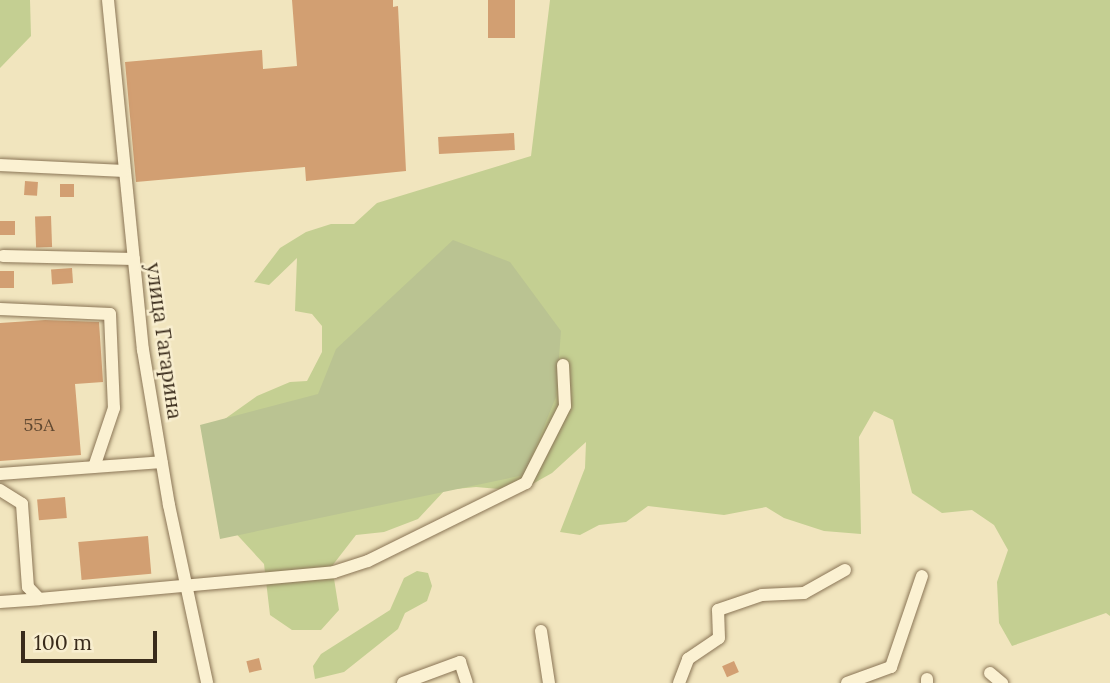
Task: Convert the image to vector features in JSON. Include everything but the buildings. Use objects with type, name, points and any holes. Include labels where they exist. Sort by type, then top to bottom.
[{"type":"street","name":"улица Гагарина","points":[[108,0],[134,259],[162,462],[185,587],[207,683]]},
{"type":"street","points":[[0,164],[124,171]]},
{"type":"street","points":[[3,256],[134,259]]},
{"type":"street","points":[[0,309],[110,314],[114,408],[94,467]]},
{"type":"street","points":[[0,602],[334,572],[368,561],[526,483],[565,406],[564,365]]},
{"type":"street","points":[[0,474],[162,462]]},
{"type":"street","points":[[0,490],[22,504],[28,587],[39,599]]},
{"type":"street","points":[[679,683],[688,659],[719,638],[718,610],[762,595],[804,593],[845,570]]},
{"type":"street","points":[[847,683],[891,667],[922,576]]},
{"type":"street","points":[[541,631],[549,683]]},
{"type":"street","points":[[403,683],[460,662],[467,683]]},
{"type":"street","points":[[990,673],[1002,683]]},
{"type":"green space","points":[[0,0],[30,0],[31,36],[0,68]]},
{"type":"green space","points":[[550,0],[1110,0],[1110,616],[1106,613],[1012,646],[999,623],[997,582],[1008,550],[994,525],[972,510],[942,513],[912,493],[893,420],[874,411],[859,437],[861,534],[824,531],[784,518],[766,507],[724,515],[648,506],[626,522],[599,525],[580,535],[560,532],[585,468],[586,442],[552,473],[520,491],[476,487],[445,490],[418,519],[384,532],[356,535],[332,566],[339,610],[321,630],[292,630],[270,615],[264,564],[218,514],[205,433],[257,396],[290,382],[307,381],[322,352],[322,326],[312,314],[295,311],[297,258],[269,285],[254,282],[280,248],[306,232],[331,224],[354,224],[377,203],[531,156]]},
{"type":"green space","points":[[453,240],[510,262],[561,331],[556,397],[524,475],[220,539],[200,425],[318,394],[336,349]]},
{"type":"green space","points":[[417,571],[428,573],[432,586],[427,601],[405,613],[398,629],[344,672],[315,679],[313,666],[321,654],[390,610],[404,578]]}]
